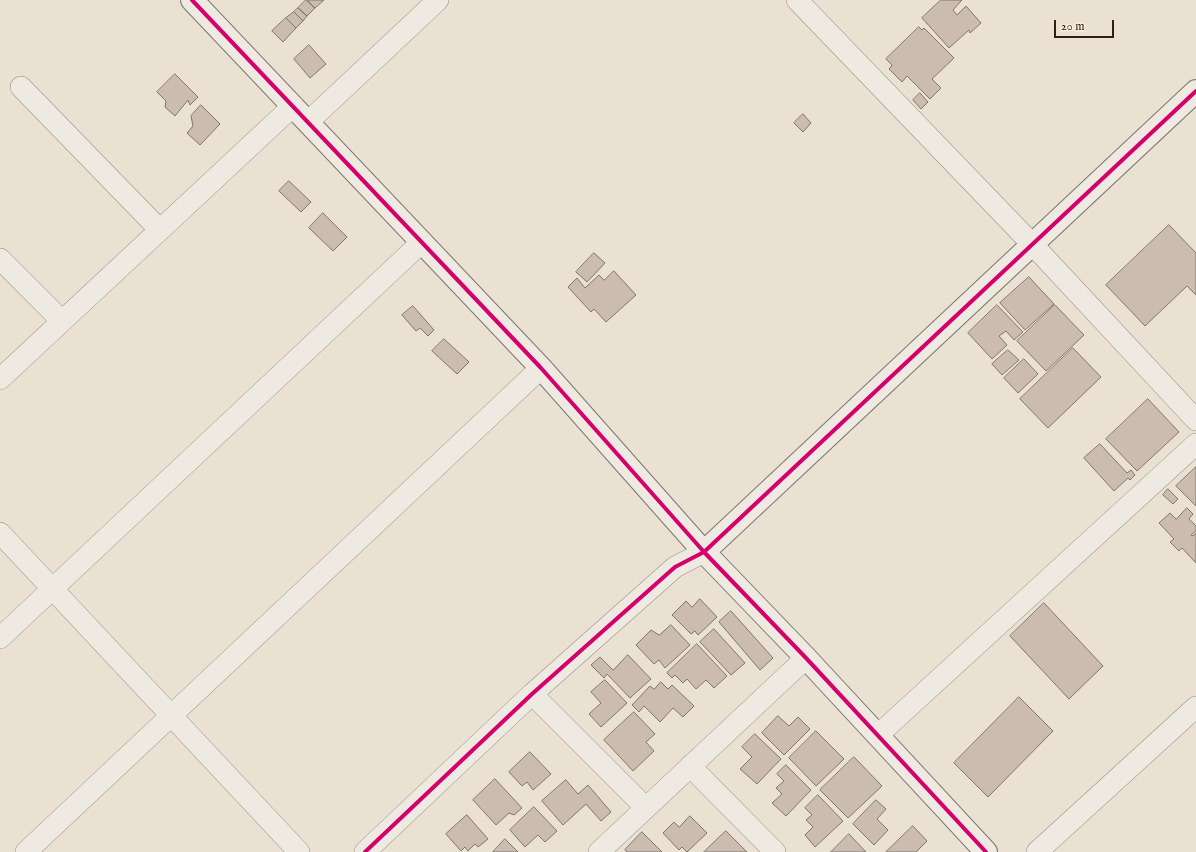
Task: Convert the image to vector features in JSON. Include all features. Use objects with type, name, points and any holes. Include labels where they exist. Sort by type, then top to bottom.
[{"type":"street","points":[[308,122],[438,0]]},
{"type":"street","points":[[797,0],[1032,244],[1196,420]]},
{"type":"street","points":[[198,2],[293,106],[541,368],[704,552],[806,658],[986,852]]},
{"type":"street","points":[[21,87],[160,230]]},
{"type":"street","points":[[365,852],[532,694],[675,567],[704,552],[1032,244],[1195,95]]},
{"type":"street","points":[[0,379],[293,106]]},
{"type":"street","points":[[0,638],[422,242]]},
{"type":"street","points":[[0,259],[62,321]]},
{"type":"street","points":[[26,852],[541,368]]},
{"type":"street","points":[[878,735],[1196,444]]},
{"type":"street","points":[[0,533],[299,852]]},
{"type":"street","points":[[599,852],[806,658]]},
{"type":"street","points":[[532,694],[646,808]]},
{"type":"street","points":[[1037,852],[1196,706]]},
{"type":"street","points":[[690,766],[775,852]]},
{"type":"building","points":[[306,0],[315,8],[307,16],[298,8]]},
{"type":"building","points":[[308,0],[324,0],[315,8]]},
{"type":"building","points":[[941,0],[962,0],[953,10],[957,15],[966,6],[981,23],[970,33],[969,30],[949,48],[922,18]]},
{"type":"building","points":[[298,8],[307,16],[303,21],[294,12]]},
{"type":"building","points":[[294,12],[303,21],[296,28],[286,18]]},
{"type":"building","points":[[286,18],[296,28],[283,42],[272,31]]},
{"type":"building","points":[[919,27],[922,30],[924,28],[954,58],[932,79],[941,88],[930,99],[907,76],[902,82],[889,69],[892,65],[886,59]]},
{"type":"building","points":[[309,45],[326,64],[310,78],[294,59]]},
{"type":"building","points":[[175,74],[198,97],[190,105],[188,100],[175,116],[165,107],[166,101],[157,92]]},
{"type":"building","points":[[920,93],[928,102],[921,109],[913,100]]},
{"type":"building","points":[[201,105],[220,124],[200,145],[187,133],[193,126],[191,116]]},
{"type":"building","points":[[803,114],[811,123],[803,132],[794,123]]},
{"type":"building","points":[[289,181],[311,202],[301,212],[279,191]]},
{"type":"building","points":[[323,213],[347,237],[333,251],[309,228]]},
{"type":"building","points":[[1169,225],[1196,253],[1196,295],[1187,286],[1145,326],[1106,285]]},
{"type":"building","points":[[594,253],[605,263],[587,282],[576,272]]},
{"type":"building","points":[[614,271],[636,295],[606,322],[594,309],[591,312],[568,287],[577,278],[585,288],[599,275],[604,280]]},
{"type":"building","points":[[1029,277],[1054,304],[1025,330],[1000,303]]},
{"type":"building","points":[[997,305],[1023,332],[1014,340],[1006,331],[999,336],[1007,345],[992,359],[968,333]]},
{"type":"building","points":[[1055,305],[1084,335],[1046,371],[1017,341]]},
{"type":"building","points":[[413,306],[434,330],[428,336],[420,328],[416,331],[402,315]]},
{"type":"building","points":[[444,339],[469,362],[457,374],[432,351]]},
{"type":"building","points":[[1073,348],[1101,377],[1048,428],[1020,399]]},
{"type":"building","points":[[1008,350],[1019,360],[1002,375],[992,364]]},
{"type":"building","points":[[1024,359],[1038,374],[1018,393],[1004,378]]},
{"type":"building","points":[[1148,399],[1179,432],[1137,471],[1106,439]]},
{"type":"building","points":[[1100,444],[1127,473],[1131,470],[1135,475],[1130,480],[1128,478],[1114,491],[1084,458]]},
{"type":"building","points":[[1196,467],[1196,506],[1176,486]]},
{"type":"building","points":[[1168,489],[1178,499],[1173,504],[1163,495]]},
{"type":"building","points":[[1187,508],[1193,514],[1189,519],[1196,526],[1196,531],[1191,535],[1193,536],[1196,533],[1196,563],[1182,548],[1179,551],[1170,542],[1174,539],[1159,523],[1170,513],[1176,519]]},
{"type":"building","points":[[700,599],[717,617],[698,635],[695,631],[691,634],[672,615],[686,601],[692,607]]},
{"type":"building","points":[[1044,603],[1103,666],[1069,699],[1010,636]]},
{"type":"building","points":[[731,611],[773,658],[760,670],[719,622]]},
{"type":"building","points":[[671,625],[690,645],[665,668],[659,660],[654,664],[636,645],[651,630],[659,635]]},
{"type":"building","points":[[714,629],[745,663],[731,675],[700,642]]},
{"type":"building","points":[[697,644],[727,676],[714,688],[706,680],[696,689],[687,679],[683,683],[675,675],[672,678],[667,673]]},
{"type":"building","points":[[628,655],[651,679],[630,698],[607,674],[604,678],[591,665],[600,657],[613,670]]},
{"type":"building","points":[[605,680],[627,703],[601,727],[589,714],[601,703],[591,692]]},
{"type":"building","points":[[661,682],[668,689],[672,685],[694,706],[683,717],[673,708],[660,722],[644,706],[639,712],[632,705],[650,686],[654,689]]},
{"type":"building","points":[[1019,697],[1053,731],[988,797],[954,763]]},
{"type":"building","points":[[634,712],[655,734],[646,742],[654,751],[633,771],[604,740]]},
{"type":"building","points":[[778,716],[789,726],[798,717],[810,729],[784,755],[762,733]]},
{"type":"building","points":[[816,731],[844,759],[816,786],[789,758]]},
{"type":"building","points":[[755,734],[781,759],[757,784],[740,769],[752,757],[742,747]]},
{"type":"building","points":[[530,752],[551,774],[533,790],[527,782],[522,786],[509,772]]},
{"type":"building","points":[[854,757],[882,786],[848,818],[820,790]]},
{"type":"building","points":[[786,765],[811,790],[786,816],[772,803],[782,794],[776,788],[784,781],[777,774]]},
{"type":"building","points":[[495,779],[522,808],[514,815],[509,813],[496,825],[473,800]]},
{"type":"building","points":[[566,780],[578,794],[588,785],[611,812],[601,821],[586,804],[563,825],[542,801]]},
{"type":"building","points":[[818,795],[843,821],[815,847],[805,835],[813,827],[806,820],[812,815],[805,808]]},
{"type":"building","points":[[876,800],[886,809],[877,819],[888,830],[874,845],[853,824]]},
{"type":"building","points":[[534,807],[557,831],[545,842],[538,835],[525,847],[510,830]]},
{"type":"building","points":[[467,815],[488,839],[478,847],[475,844],[468,851],[465,847],[461,851],[446,834]]},
{"type":"building","points":[[690,816],[707,833],[687,852],[682,847],[679,850],[663,833],[674,822],[679,827]]},
{"type":"building","points":[[913,826],[927,841],[916,852],[886,852]]},
{"type":"building","points":[[726,831],[747,852],[704,852]]},
{"type":"building","points":[[642,832],[662,852],[627,852],[625,850]]},
{"type":"building","points":[[849,834],[866,852],[831,852]]},
{"type":"building","points":[[505,839],[518,852],[493,852]]},
{"type":"cycle path","points":[[192,0],[541,368],[704,552],[806,658],[986,852]]},
{"type":"cycle path","points":[[365,852],[532,694],[675,567],[704,552],[1196,91]]}]
